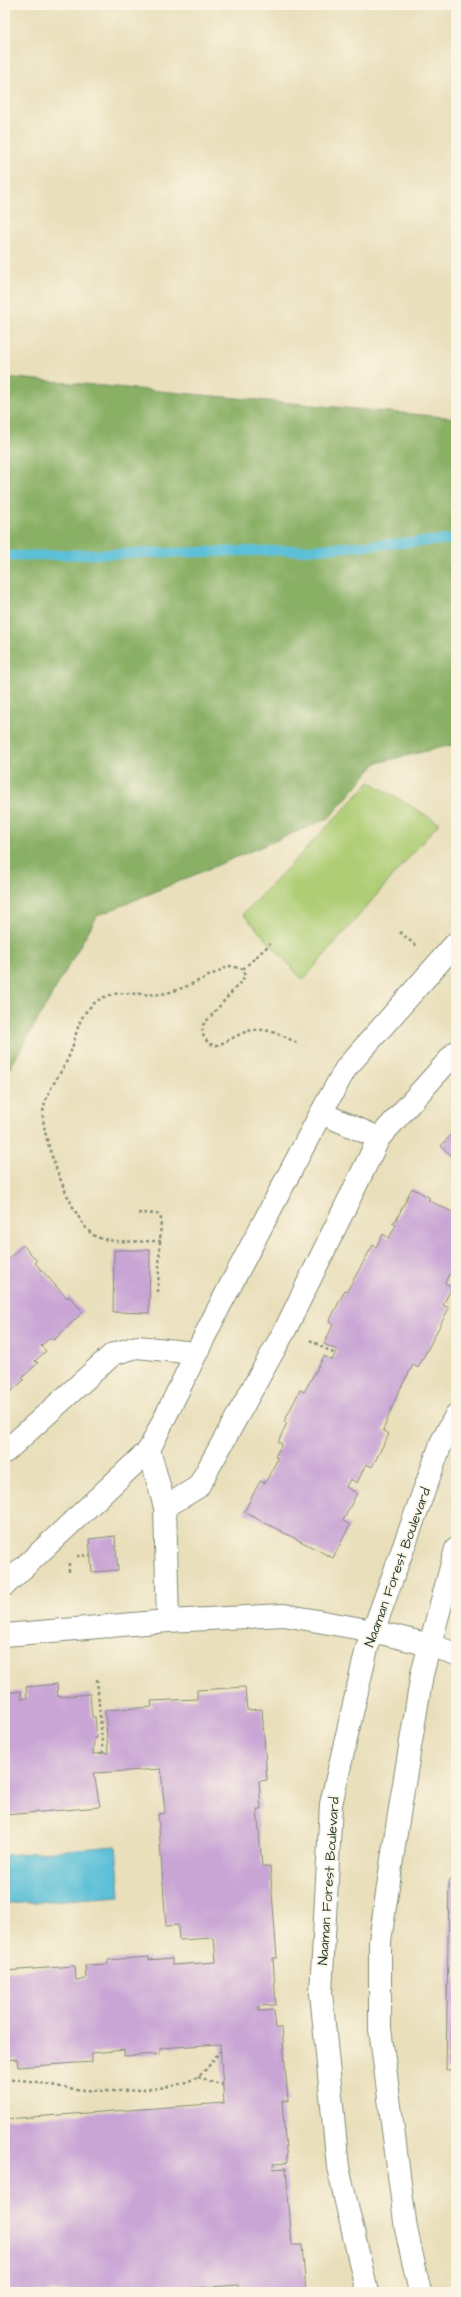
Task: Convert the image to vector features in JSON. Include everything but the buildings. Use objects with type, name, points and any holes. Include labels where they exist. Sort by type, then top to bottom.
[{"type":"street","points":[[5,1585],[149,1450],[195,1353],[320,1113],[346,1068],[456,943]]},
{"type":"street","points":[[165,1507],[198,1487],[282,1337],[379,1138],[456,1052]]},
{"type":"street","points":[[320,1113],[379,1138]]},
{"type":"street","points":[[5,1452],[113,1354],[137,1347],[195,1353]]},
{"type":"street","name":"Naaman Forest Boulevard","points":[[367,2292],[338,2167],[321,1993],[331,1804],[367,1648],[442,1441],[456,1415]]},
{"type":"street","points":[[149,1450],[165,1507],[168,1621]]},
{"type":"street","points":[[420,2292],[406,2229],[380,2029],[380,1941],[422,1674],[456,1549]]},
{"type":"street","points":[[5,1635],[168,1621],[284,1615],[374,1631],[430,1645],[456,1654]]},
{"type":"path","points":[[400,932],[420,950]]},
{"type":"path","points":[[243,969],[270,944]]},
{"type":"path","points":[[161,1241],[104,1239],[94,1236],[84,1224],[64,1190],[46,1137],[43,1114],[47,1096],[69,1056],[83,1016],[93,1005],[118,992],[164,994],[177,990],[230,966],[243,969]]},
{"type":"path","points":[[243,969],[245,977],[241,983],[203,1025],[203,1038],[214,1046],[244,1032],[257,1029],[270,1030],[299,1044]]},
{"type":"path","points":[[138,1213],[158,1214],[161,1219],[158,1292]]},
{"type":"path","points":[[303,1336],[335,1354]]},
{"type":"path","points":[[69,1575],[69,1562],[71,1558],[90,1555]]},
{"type":"path","points":[[97,1679],[103,1753]]},
{"type":"path","points":[[5,2080],[33,2081],[68,2088],[105,2092],[136,2091],[163,2087],[189,2081],[198,2077],[221,2050]]},
{"type":"path","points":[[198,2077],[223,2085]]},
{"type":"green space","points":[[5,377],[456,418],[456,744],[376,763],[329,818],[97,916],[5,1077]]},
{"type":"green space","points":[[370,782],[439,823],[303,980],[243,914]]},
{"type":"water","points":[[116,1846],[120,1896],[5,1904],[5,1855]]},
{"type":"waterway","points":[[5,556],[304,550],[456,539]]}]
